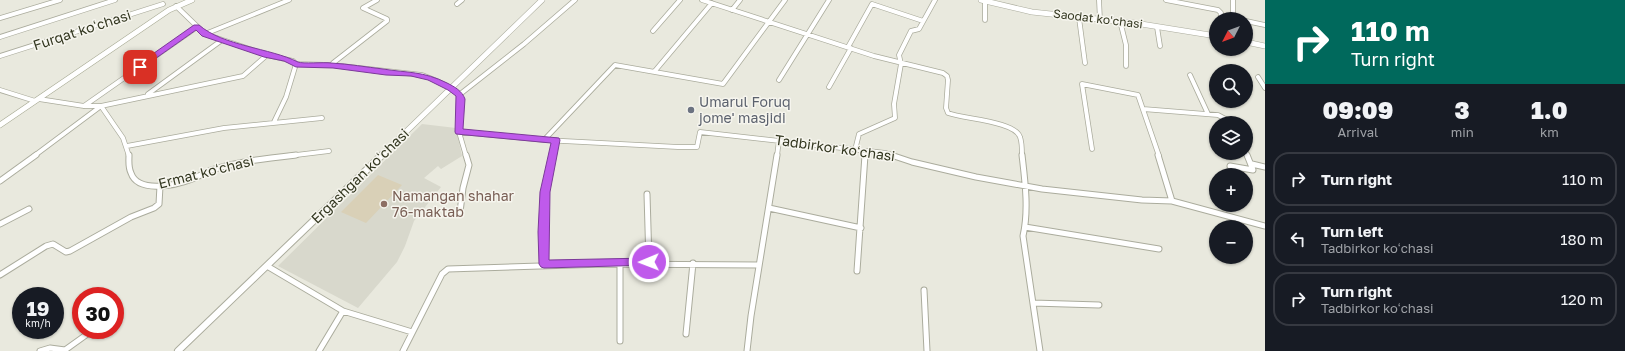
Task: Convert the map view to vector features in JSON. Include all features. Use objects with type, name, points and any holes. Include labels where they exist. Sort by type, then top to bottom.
[{"type":"main road","points":[[0,125],[168,10],[192,0]]},
{"type":"street","points":[[0,18],[60,0]]},
{"type":"street","name":"Furqat koʻchasi","points":[[0,37],[114,0]]},
{"type":"street","points":[[160,0],[168,10]]},
{"type":"street","points":[[205,34],[288,0]]},
{"type":"street","points":[[333,65],[348,50],[387,21],[387,19],[363,8],[377,0]]},
{"type":"street","points":[[457,4],[462,0]]},
{"type":"street","name":"Ergashgan koʻchasi","points":[[178,351],[542,0]]},
{"type":"street","points":[[459,95],[524,44],[575,0]]},
{"type":"street","points":[[653,31],[680,0]]},
{"type":"street","points":[[702,0],[849,48],[935,70],[947,76],[946,108],[948,113],[956,116],[1007,126],[1018,133],[1020,136],[1026,186],[1025,227],[1023,236],[1025,259],[1040,351]]},
{"type":"street","points":[[732,10],[740,0]]},
{"type":"street","points":[[544,140],[615,65],[723,84],[785,0]]},
{"type":"street","points":[[779,80],[829,0]]},
{"type":"street","points":[[855,150],[858,134],[895,118],[894,104],[899,79],[899,55],[905,40],[911,31],[919,29],[935,0]]},
{"type":"street","points":[[984,0],[985,20]]},
{"type":"street","name":"Saodat koʻchasi","points":[[984,0],[1020,10],[1078,18],[1120,21],[1209,35]]},
{"type":"street","points":[[1099,0],[1100,20]]},
{"type":"street","points":[[1166,0],[1221,12]]},
{"type":"street","points":[[1233,0],[1233,12]]},
{"type":"street","points":[[654,72],[712,3]]},
{"type":"street","name":"Furqat koʻchasi","points":[[0,56],[163,4]]},
{"type":"street","points":[[829,87],[872,4],[923,20]]},
{"type":"street","points":[[176,6],[205,34],[267,55],[294,61],[296,64],[333,65],[422,75],[451,88],[459,95],[460,99],[459,132],[469,165],[463,188],[460,212]]},
{"type":"street","points":[[1078,18],[1085,63]]},
{"type":"street","points":[[1120,21],[1126,45],[1126,66]]},
{"type":"street","points":[[1253,22],[1265,25]]},
{"type":"street","points":[[84,106],[197,27]]},
{"type":"street","points":[[1157,27],[1160,46]]},
{"type":"street","points":[[146,96],[222,40]]},
{"type":"street","points":[[1253,43],[1265,46]]},
{"type":"street","points":[[0,91],[37,100],[84,106],[101,106],[243,76],[267,55]]},
{"type":"street","points":[[274,122],[286,97],[296,64]]},
{"type":"street","points":[[1190,75],[1208,114]]},
{"type":"street","points":[[1258,77],[1265,88]]},
{"type":"street","points":[[1092,148],[1082,84],[1136,94],[1139,96],[1153,136],[1172,201]]},
{"type":"street","points":[[0,181],[101,106]]},
{"type":"street","name":"Ermat koʻchasi","points":[[101,106],[109,116],[127,146],[129,152],[128,165],[132,176],[148,186],[160,186],[201,176],[213,169],[250,160],[329,151]]},
{"type":"street","points":[[1143,109],[1224,116]]},
{"type":"street","points":[[127,146],[186,134],[274,122],[322,118]]},
{"type":"street","name":"Tadbirkor koʻchasi","points":[[459,132],[544,140],[697,147],[700,132],[779,140],[815,146],[886,153],[912,162],[976,177],[1026,186],[1142,200],[1172,201],[1265,226]]},
{"type":"street","points":[[544,264],[543,232],[545,192],[556,140]]},
{"type":"street","points":[[747,351],[751,316],[779,140]]},
{"type":"street","points":[[857,271],[865,151]]},
{"type":"street","points":[[1230,166],[1253,170],[1250,160]]},
{"type":"street","points":[[1252,164],[1265,167]]},
{"type":"street","points":[[0,275],[46,246],[53,244],[66,252],[70,251],[131,217],[154,208],[159,204],[160,186]]},
{"type":"street","points":[[647,194],[649,262]]},
{"type":"street","points":[[769,208],[861,228]]},
{"type":"street","points":[[0,224],[29,209]]},
{"type":"street","points":[[1025,227],[1159,249]]},
{"type":"street","points":[[403,351],[445,270],[455,268],[544,264],[649,262],[759,265]]},
{"type":"street","points":[[620,263],[620,341]]},
{"type":"street","points":[[686,334],[693,263]]},
{"type":"street","points":[[267,266],[344,312],[412,332]]},
{"type":"street","points":[[924,290],[927,351]]},
{"type":"street","points":[[1033,303],[1099,305]]},
{"type":"street","points":[[319,351],[344,312]]},
{"type":"street","points":[[40,351],[50,348],[60,351],[65,350],[80,339]]},
{"type":"shaded area","name":"Namangan shahar 76-maktab","points":[[422,124],[456,128],[462,156],[441,169],[438,166],[424,178],[441,187],[414,221],[405,246],[397,262],[358,308],[278,266]]},
{"type":"shaded area","points":[[378,175],[402,185],[366,223],[341,212]]},
{"type":"place","name":"Umarul Foruq jome' masjidi","points":[[691,110]]},
{"type":"place","name":"Namangan shahar 76-maktab","points":[[384,204]]},
{"type":"route","points":[[140,67],[197,27],[205,34],[267,55],[294,61],[296,64],[333,65],[422,75],[430,78],[451,88],[459,95],[459,132],[556,140],[545,192],[543,232],[544,264],[649,262]]}]
